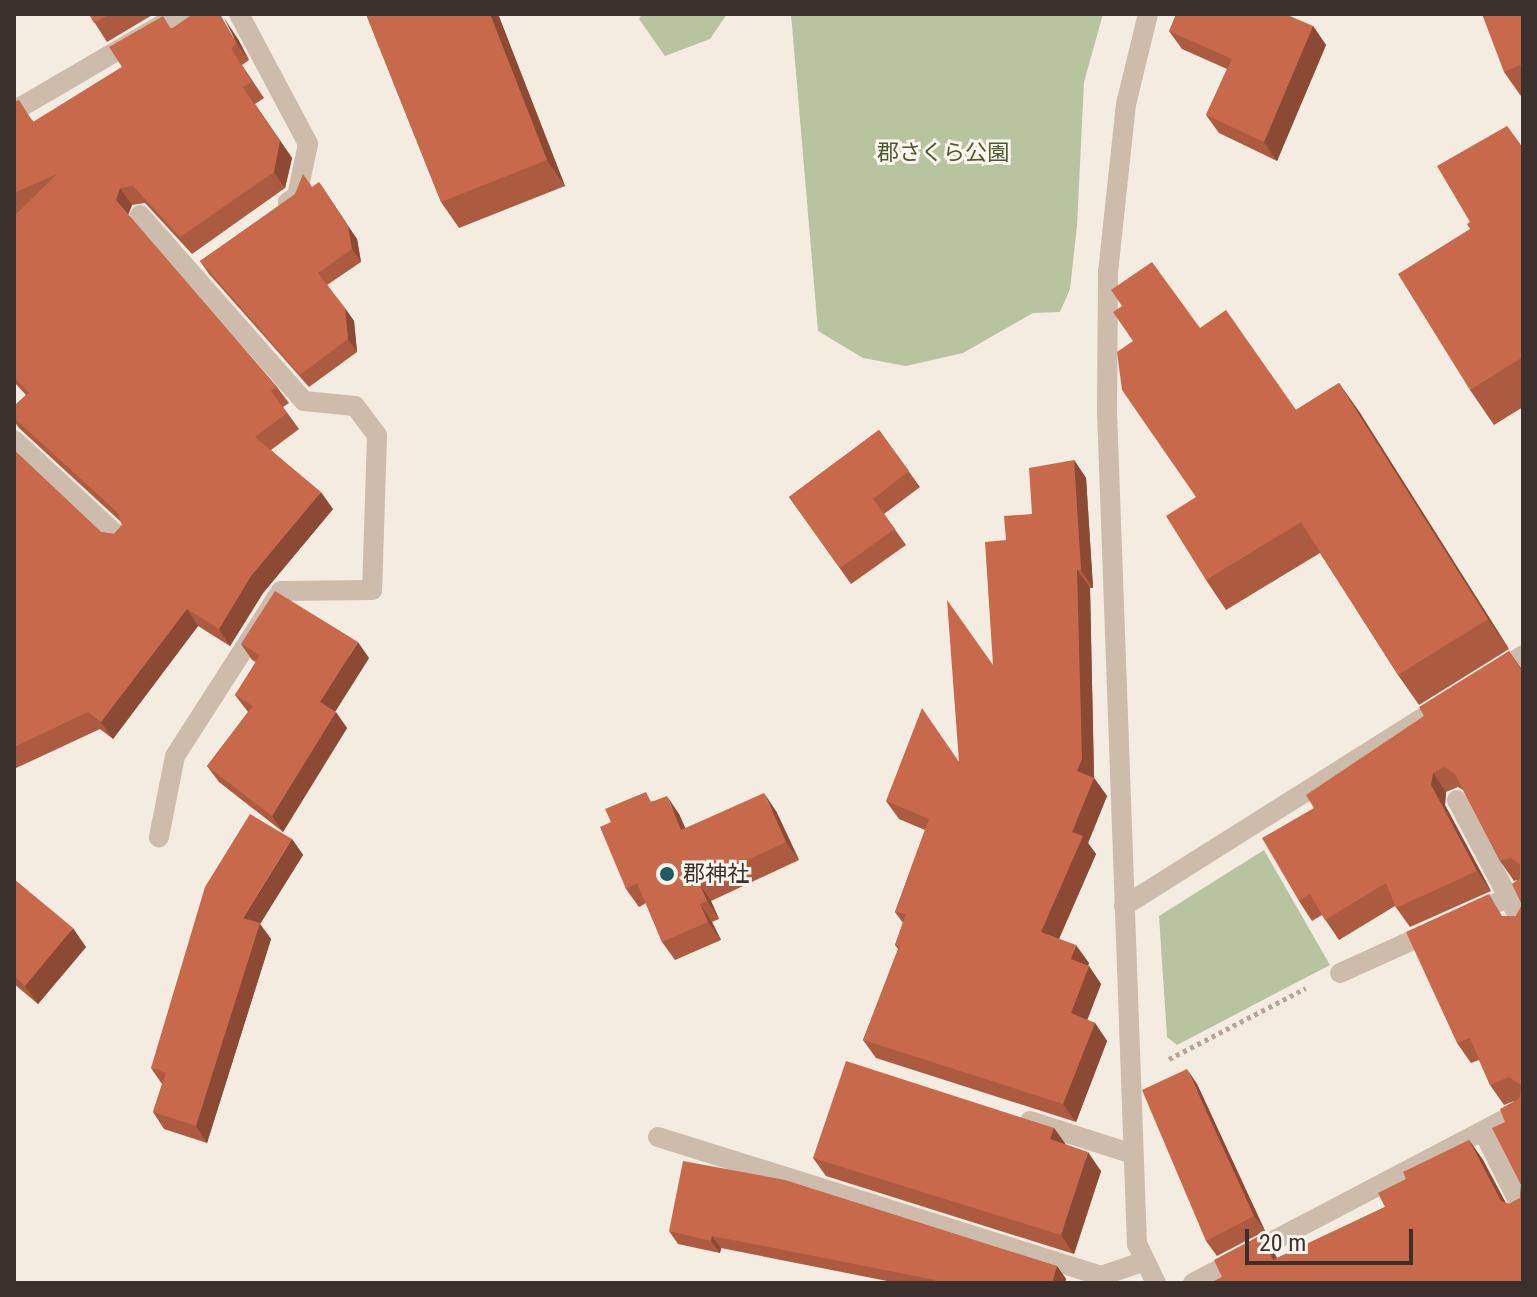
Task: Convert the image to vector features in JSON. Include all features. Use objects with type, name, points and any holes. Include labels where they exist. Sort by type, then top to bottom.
[{"type":"street","points":[[14,111],[180,14]]},
{"type":"street","points":[[239,14],[308,144],[297,196],[273,213]]},
{"type":"street","points":[[1148,14],[1126,104],[1108,272],[1107,411],[1137,1244],[1156,1283]]},
{"type":"street","points":[[140,215],[196,267],[304,401],[355,406],[377,435],[372,590],[281,591],[175,756],[159,837]]},
{"type":"street","points":[[14,440],[121,539]]},
{"type":"street","points":[[1124,906],[1523,655]]},
{"type":"street","points":[[1457,800],[1516,894],[1523,925]]},
{"type":"street","points":[[1340,973],[1516,894]]},
{"type":"street","points":[[1193,1283],[1523,1110]]},
{"type":"street","points":[[1003,1112],[1133,1154]]},
{"type":"street","points":[[1483,1131],[1523,1211]]},
{"type":"street","points":[[658,1137],[1101,1276],[1145,1261]]},
{"type":"path","points":[[1130,1079],[1340,973]]},
{"type":"green space","points":[[642,14],[727,14],[710,39],[665,56],[639,19]]},
{"type":"green space","name":"郡さくら公園","points":[[791,14],[1103,14],[1084,82],[1077,226],[1070,289],[1060,312],[1033,313],[963,353],[906,366],[863,358],[818,331]]},
{"type":"green space","points":[[1264,850],[1330,965],[1177,1045],[1167,1037],[1159,916]]},
{"type":"building","points":[[89,14],[110,14],[94,23]]},
{"type":"building","points":[[193,14],[220,14],[237,44],[231,48],[252,82],[243,87],[280,141],[274,172],[180,237],[133,186],[120,188],[116,200],[277,387],[271,391],[287,413],[255,437],[321,492],[251,576],[219,629],[187,609],[101,722],[88,712],[14,747],[14,450],[101,532],[114,534],[122,525],[118,513],[14,418],[14,406],[29,393],[14,377],[14,216],[57,174],[14,193],[14,102],[19,100],[33,122],[122,67],[109,47],[163,16],[171,29]]},
{"type":"building","points":[[366,14],[490,14],[547,160],[441,202]]},
{"type":"building","points":[[1176,14],[1285,14],[1313,26],[1264,142],[1206,115],[1232,59],[1169,31]]},
{"type":"building","points":[[1482,14],[1523,14],[1523,64],[1504,72]]},
{"type":"building","points":[[1507,126],[1523,149],[1523,357],[1470,390],[1398,274],[1470,229],[1467,224],[1470,222],[1437,166]]},
{"type":"building","points":[[303,174],[312,187],[319,182],[348,226],[352,249],[318,273],[345,308],[348,339],[300,375],[200,261],[295,194]]},
{"type":"building","points":[[1152,262],[1200,328],[1226,310],[1296,410],[1339,383],[1488,619],[1398,675],[1301,522],[1206,580],[1166,516],[1196,497],[1122,390],[1117,352],[1133,341],[1113,312],[1122,306],[1111,290]]},
{"type":"building","points":[[879,430],[909,471],[873,499],[895,529],[840,568],[789,497]]},
{"type":"building","points":[[1074,460],[1081,570],[1077,570],[1082,759],[1077,771],[1094,778],[1072,832],[1083,836],[1041,932],[1076,945],[1071,959],[1089,966],[1071,1013],[1095,1023],[1063,1104],[863,1040],[900,946],[895,945],[906,914],[895,912],[929,819],[886,801],[922,708],[959,762],[947,600],[993,665],[985,542],[1006,540],[1004,516],[1032,514],[1029,468]]},
{"type":"building","points":[[275,591],[358,642],[320,702],[336,712],[272,816],[207,766],[253,706],[235,695],[260,655],[241,644]]},
{"type":"building","points":[[1509,651],[1523,673],[1523,1283],[1210,1283],[1222,1277],[1214,1260],[1261,1235],[1273,1260],[1385,1207],[1378,1193],[1406,1179],[1403,1172],[1469,1140],[1501,1201],[1509,1204],[1520,1198],[1521,1185],[1492,1128],[1505,1122],[1500,1109],[1520,1098],[1521,1085],[1509,1077],[1490,1085],[1470,1038],[1457,1043],[1406,932],[1489,894],[1502,916],[1516,916],[1522,905],[1512,884],[1520,878],[1520,865],[1511,858],[1500,861],[1455,774],[1444,767],[1433,773],[1431,785],[1477,871],[1396,908],[1386,883],[1325,920],[1310,894],[1299,901],[1262,838],[1314,808],[1306,795],[1424,716],[1419,707]]},
{"type":"building","points":[[646,792],[651,802],[667,796],[681,830],[764,793],[786,842],[699,883],[707,901],[700,904],[708,922],[662,942],[637,883],[626,889],[600,827],[611,822],[605,809]]},
{"type":"building","points":[[250,814],[292,839],[243,918],[260,923],[196,1126],[153,1112],[166,1073],[151,1068],[205,887]]},
{"type":"building","points":[[14,879],[73,928],[25,986],[14,976]]},
{"type":"building","points":[[846,1061],[1054,1128],[1050,1139],[1088,1152],[1061,1235],[813,1158]]},
{"type":"building","points":[[1187,1069],[1254,1216],[1206,1241],[1142,1090]]},
{"type":"building","points":[[683,1161],[785,1180],[1057,1266],[1052,1283],[935,1283],[935,1280],[712,1236],[711,1241],[669,1231]]},
{"type":"place","name":"郡神社","points":[[667,874]]}]
